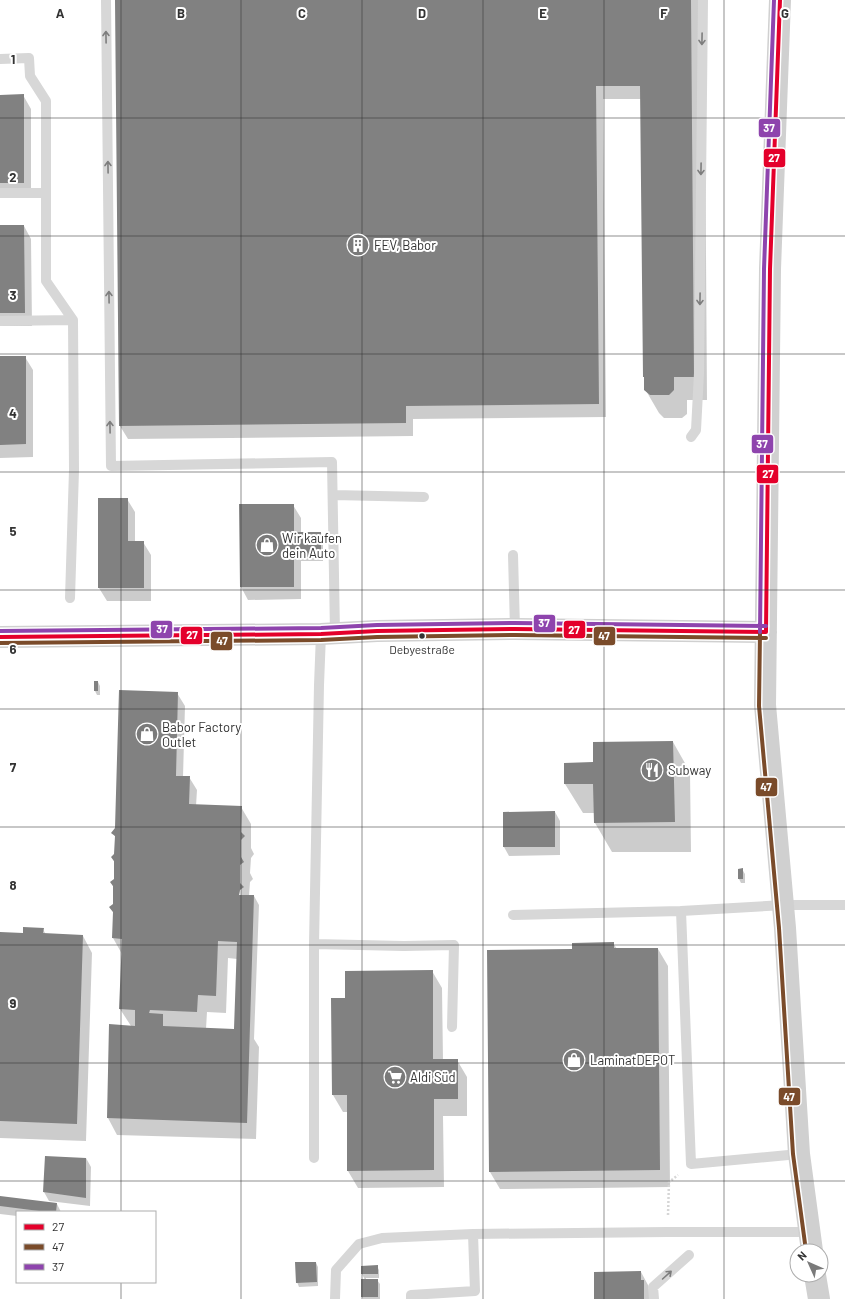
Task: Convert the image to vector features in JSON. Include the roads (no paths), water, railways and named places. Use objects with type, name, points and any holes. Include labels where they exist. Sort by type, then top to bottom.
[{"type":"main road","points":[[780,0],[770,269],[764,705],[784,905],[799,1154],[811,1241]]},
{"type":"main road","points":[[0,637],[328,634],[515,630],[766,632]]},
{"type":"main road","points":[[817,1283],[819,1299]]},
{"type":"lane","points":[[106,0],[111,466],[332,462],[333,495],[328,634],[319,685],[314,944],[314,1158]]},
{"type":"lane","points":[[691,437],[696,430],[699,373],[703,0]]},
{"type":"lane","points":[[0,59],[29,58],[30,76],[46,101],[46,281],[73,320],[74,470],[70,598]]},
{"type":"lane","points":[[0,193],[45,192]]},
{"type":"lane","points":[[0,321],[73,320]]},
{"type":"lane","points":[[333,495],[424,497]]},
{"type":"lane","points":[[513,555],[515,630]]},
{"type":"lane","points":[[514,915],[681,911],[784,905],[845,905]]},
{"type":"lane","points":[[681,911],[691,1164],[799,1154]]},
{"type":"lane","points":[[314,944],[404,946],[454,945],[452,1027]]},
{"type":"lane","points":[[335,1299],[336,1270],[359,1244],[382,1238],[473,1234],[667,1232],[811,1241]]},
{"type":"lane","points":[[411,1299],[411,1294],[475,1291],[473,1234]]},
{"type":"lane","points":[[654,1299],[653,1287],[689,1255]]},
{"type":"place","name":"FEV, Babor","points":[[358,245]]},
{"type":"place","name":"Wir kaufen dein Auto","points":[[267,545]]},
{"type":"place","name":"Debyestraße","points":[[422,636]]},
{"type":"place","name":"Babor Factory Outlet","points":[[147,734]]},
{"type":"place","name":"Subway","points":[[652,770]]},
{"type":"place","name":"LaminatDEPOT","points":[[574,1060]]},
{"type":"place","name":"Aldi Süd","points":[[395,1077]]}]
